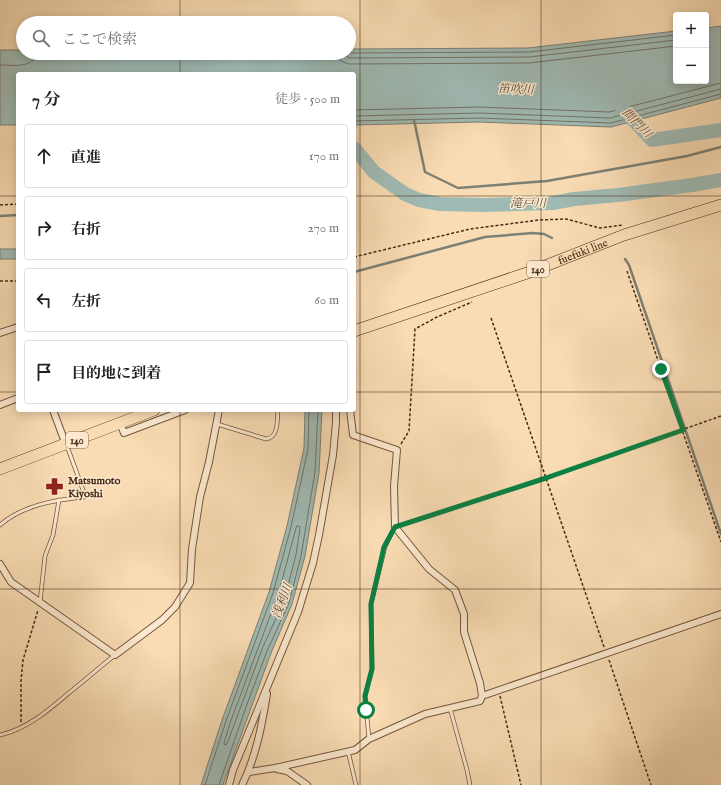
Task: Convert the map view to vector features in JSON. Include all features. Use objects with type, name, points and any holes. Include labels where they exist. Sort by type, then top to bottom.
[{"type":"highway","name":"fuefuki line","points":[[356,330],[527,273],[624,235],[721,205]]},
{"type":"highway","name":"140","points":[[0,470],[149,412]]},
{"type":"street","points":[[0,333],[16,328]]},
{"type":"street","points":[[0,405],[16,399]]},
{"type":"street","points":[[54,412],[66,444]]},
{"type":"street","points":[[120,423],[124,433],[180,412]]},
{"type":"street","points":[[0,564],[11,582],[115,655],[162,620],[175,607],[190,583],[192,549],[200,497],[210,462],[219,412]]},
{"type":"street","points":[[228,785],[298,612],[314,563],[320,535],[332,456],[336,412]]},
{"type":"street","points":[[249,772],[355,750],[369,739],[425,714],[480,701],[482,696],[480,683],[464,632],[464,614],[455,590],[429,569],[395,527],[394,486],[397,450],[353,435],[350,412]]},
{"type":"street","points":[[482,696],[721,614]]},
{"type":"street","points":[[242,785],[249,772],[262,725],[269,685]]},
{"type":"street","points":[[274,768],[287,771],[307,785]]},
{"type":"lane","points":[[217,424],[270,439],[276,429],[278,412]]},
{"type":"lane","points":[[0,525],[8,518],[38,505],[59,500],[84,497],[83,490],[66,444]]},
{"type":"lane","points":[[40,602],[45,556],[53,535],[59,500]]},
{"type":"lane","points":[[369,739],[365,696],[372,669],[371,604],[384,547],[395,527]]},
{"type":"lane","points":[[0,735],[10,733],[45,713],[115,655]]},
{"type":"lane","points":[[450,708],[470,785]]},
{"type":"lane","points":[[348,751],[356,785]]},
{"type":"path","points":[[0,205],[16,204]]},
{"type":"path","points":[[356,257],[470,229],[539,220],[566,219],[600,228],[628,225]]},
{"type":"path","points":[[627,271],[721,542]]},
{"type":"path","points":[[0,281],[16,281]]},
{"type":"path","points":[[397,450],[409,431],[415,329],[437,317],[473,302]]},
{"type":"path","points":[[491,318],[651,785]]},
{"type":"path","points":[[395,527],[546,478],[721,416]]},
{"type":"path","points":[[20,728],[23,660],[40,602]]},
{"type":"path","points":[[498,691],[521,785]]},
{"type":"water","name":"笛吹川","points":[[721,26],[721,98],[611,127],[479,122],[356,125],[356,72],[16,72],[16,125],[0,125],[0,50],[16,50],[16,60],[356,60],[356,49],[528,48],[673,31],[673,84],[709,84],[709,28]]},
{"type":"water","points":[[0,249],[16,249],[16,259],[0,259]]},
{"type":"water","name":"浅利川","points":[[305,412],[322,412],[319,473],[305,556],[292,604],[271,653],[223,785],[201,785],[222,720],[269,592],[287,526],[304,448]]},
{"type":"waterway","name":"間門川","points":[[622,108],[652,140],[721,130]]},
{"type":"waterway","points":[[414,120],[425,172],[458,188],[547,181],[687,156],[721,147]]},
{"type":"waterway","name":"滝戸川","points":[[356,150],[374,172],[405,194],[419,200],[440,204],[484,205],[553,203],[721,180]]},
{"type":"waterway","points":[[0,216],[16,215]]},
{"type":"waterway","points":[[356,271],[485,237],[533,233],[544,234],[552,238]]},
{"type":"waterway","points":[[625,259],[629,265],[721,534]]},
{"type":"place","name":"Matsumoto Kiyoshi","points":[[55,486]]},
{"type":"route","points":[[366,710],[365,696],[372,669],[371,604],[384,547],[395,527],[546,478],[683,430],[661,369]]}]
